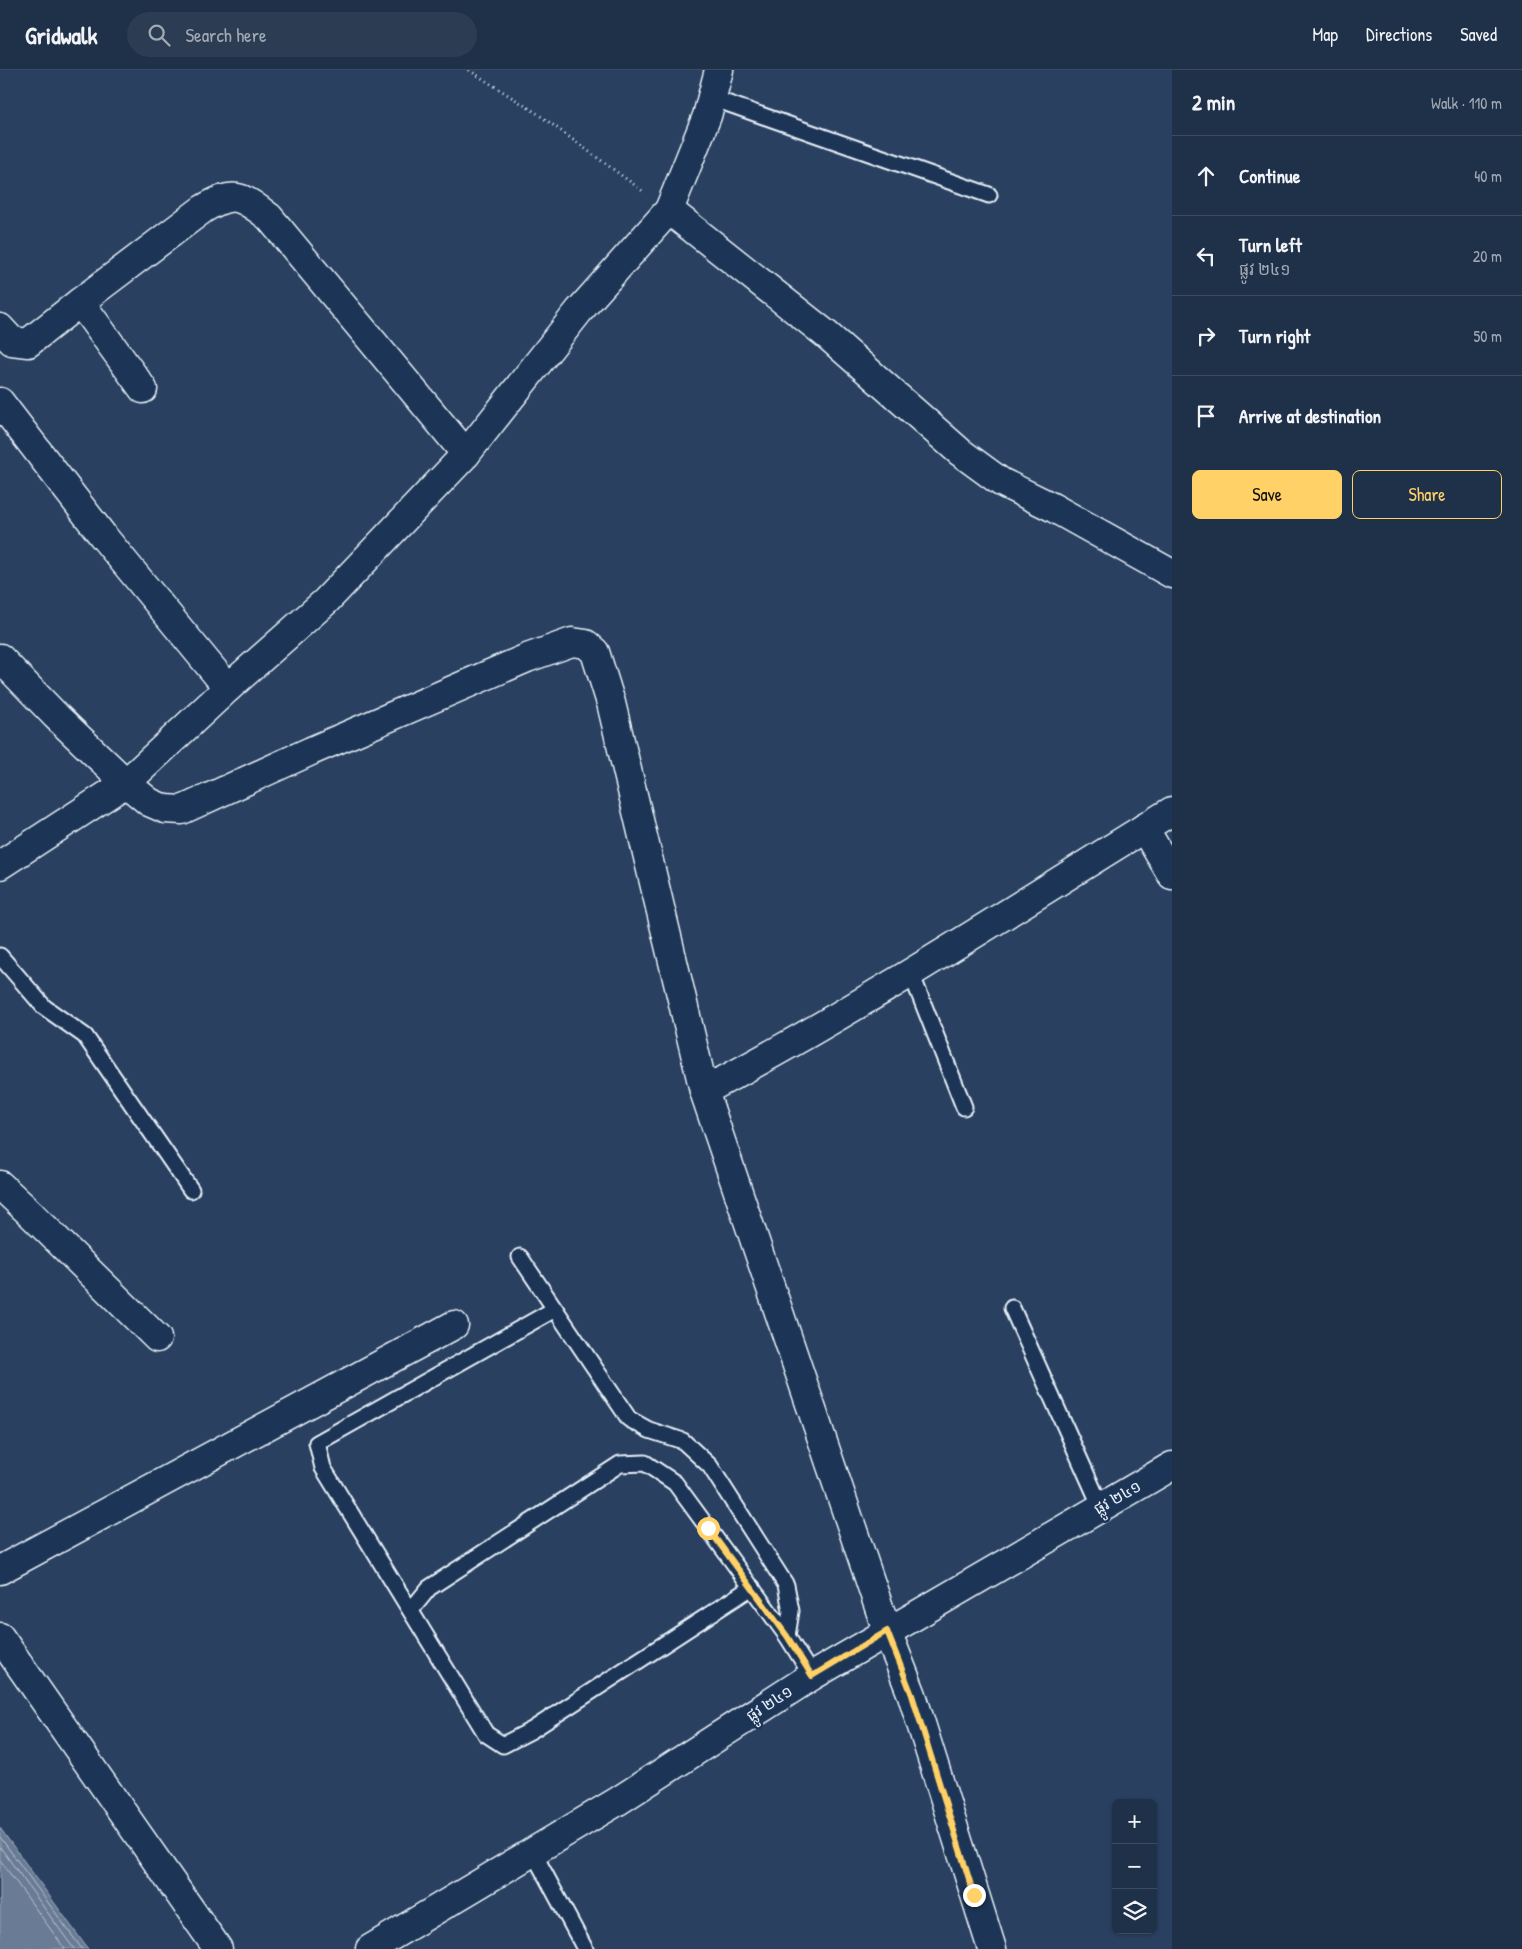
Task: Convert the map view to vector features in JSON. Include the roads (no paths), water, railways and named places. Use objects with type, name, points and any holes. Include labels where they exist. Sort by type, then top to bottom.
[{"type":"street","points":[[0,865],[126,783],[228,688],[326,601],[466,454],[579,311],[669,210],[707,116],[719,70]]},
{"type":"street","points":[[0,328],[12,342],[28,343],[204,209],[218,200],[233,196],[252,204],[269,217],[466,454]]},
{"type":"street","points":[[669,210],[827,335],[960,452],[1001,482],[1052,507],[1172,574]]},
{"type":"street","points":[[80,302],[143,389]]},
{"type":"street","points":[[0,402],[104,536],[228,688]]},
{"type":"street","points":[[0,658],[56,716],[126,783],[149,802],[165,809],[182,810],[311,751],[527,658],[572,642],[586,644],[595,652],[611,703],[704,1091],[887,1631],[912,1695],[992,1949]]},
{"type":"street","points":[[704,1091],[751,1066],[911,973],[1172,811]]},
{"type":"street","points":[[1144,828],[1172,875]]},
{"type":"street","points":[[0,1185],[157,1338]]},
{"type":"street","points":[[0,1570],[454,1325]]},
{"type":"street","name":"ផ្លូវ ២៤១","points":[[370,1949],[618,1800],[812,1676],[1172,1466]]},
{"type":"street","points":[[0,1637],[218,1949]]},
{"type":"lane","points":[[712,98],[989,195]]},
{"type":"lane","points":[[0,956],[44,1008],[85,1036],[191,1190]]},
{"type":"lane","points":[[911,973],[964,1107]]},
{"type":"lane","points":[[520,1257],[629,1419],[649,1430],[683,1441],[710,1466],[786,1585],[791,1611],[787,1636]]},
{"type":"lane","points":[[1012,1308],[1101,1507]]},
{"type":"lane","points":[[555,1309],[317,1443],[323,1468],[486,1734],[504,1744],[532,1730],[752,1587]]},
{"type":"lane","points":[[411,1610],[429,1588],[620,1464],[645,1463],[675,1483],[787,1636],[812,1676]]},
{"type":"lane","points":[[533,1852],[585,1949]]},
{"type":"water","points":[[0,1828],[88,1949],[0,1949]]}]
